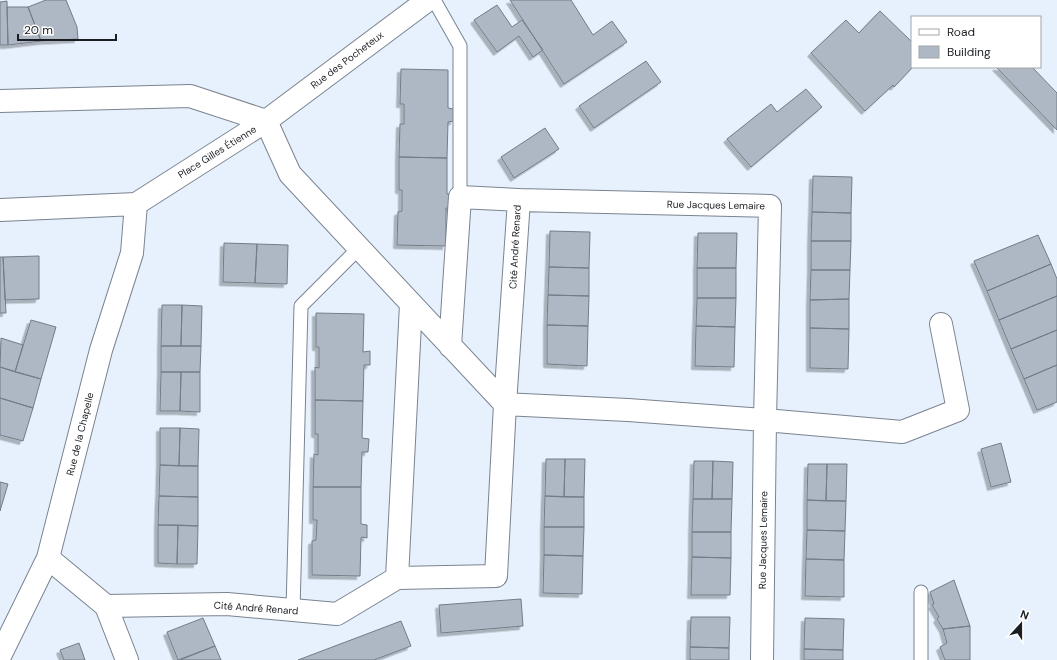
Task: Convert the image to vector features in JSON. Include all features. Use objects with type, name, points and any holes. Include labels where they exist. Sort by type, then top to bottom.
[{"type":"street","name":"Rue des Pocheteux","points":[[266,121],[428,0]]},
{"type":"street","name":"Place Gilles Étienne","points":[[0,101],[190,96],[266,121]]},
{"type":"street","name":"Place Gilles Étienne","points":[[136,204],[266,121]]},
{"type":"street","points":[[266,121],[290,174],[505,404],[628,410],[902,432],[958,410],[941,324]]},
{"type":"street","points":[[450,346],[460,197]]},
{"type":"street","name":"Cité André Renard","points":[[106,606],[227,604],[337,614],[397,578],[496,576],[505,404],[519,200],[460,197]]},
{"type":"street","name":"Rue Jacques Lemaire","points":[[519,200],[770,206],[765,420],[762,660]]},
{"type":"street","points":[[0,210],[136,204]]},
{"type":"street","name":"Rue de la Chapelle","points":[[0,656],[48,558],[101,350],[132,253],[136,204]]},
{"type":"street","points":[[397,578],[411,304]]},
{"type":"street","points":[[48,558],[106,606],[127,660]]},
{"type":"lane","points":[[434,0],[460,46],[460,197]]},
{"type":"lane","points":[[293,610],[301,306],[359,248]]},
{"type":"lane","points":[[921,592],[921,660]]},
{"type":"building","points":[[46,0],[66,0],[77,27],[78,39],[41,41],[28,7]]},
{"type":"building","points":[[510,0],[571,0],[593,35],[612,21],[627,42],[564,84]]},
{"type":"building","points":[[7,1],[8,45],[0,45],[0,2]]},
{"type":"building","points":[[497,5],[512,27],[522,20],[543,50],[533,57],[519,36],[497,52],[474,20]]},
{"type":"building","points":[[7,7],[28,7],[41,41],[8,45]]},
{"type":"building","points":[[880,11],[911,41],[912,68],[894,87],[893,85],[865,111],[811,53],[846,20],[859,33]]},
{"type":"building","points":[[646,61],[661,82],[594,128],[579,106]]},
{"type":"building","points":[[997,68],[1033,68],[1057,93],[1057,130]]},
{"type":"building","points":[[401,69],[448,70],[448,108],[454,109],[454,121],[448,122],[447,158],[399,157],[400,124],[404,124],[404,104],[400,104]]},
{"type":"building","points":[[806,89],[822,107],[751,167],[727,139],[771,104],[777,112]]},
{"type":"building","points":[[545,128],[559,149],[514,178],[501,157]]},
{"type":"building","points":[[399,157],[447,158],[447,194],[453,194],[453,209],[446,208],[446,246],[397,245],[398,212],[402,211],[402,190],[399,190]]},
{"type":"building","points":[[813,176],[852,177],[851,213],[812,212]]},
{"type":"building","points":[[812,212],[851,213],[851,241],[811,241]]},
{"type":"building","points":[[550,231],[590,232],[589,268],[549,267]]},
{"type":"building","points":[[698,233],[737,233],[736,268],[697,268]]},
{"type":"building","points":[[1038,235],[1051,264],[987,291],[974,261]]},
{"type":"building","points":[[811,241],[851,241],[850,270],[811,270]]},
{"type":"building","points":[[224,243],[257,244],[255,283],[223,282]]},
{"type":"building","points":[[257,244],[288,245],[287,284],[255,283]]},
{"type":"building","points":[[39,256],[39,299],[5,300],[3,257]]},
{"type":"building","points":[[0,257],[3,257],[6,313],[0,313]]},
{"type":"building","points":[[1051,264],[1057,279],[1057,296],[999,320],[987,291]]},
{"type":"building","points":[[549,267],[589,268],[589,296],[548,295]]},
{"type":"building","points":[[697,268],[736,268],[736,298],[697,298]]},
{"type":"building","points":[[811,270],[850,270],[849,299],[810,300]]},
{"type":"building","points":[[548,295],[589,296],[588,326],[547,325]]},
{"type":"building","points":[[1057,296],[1057,330],[1011,349],[999,320]]},
{"type":"building","points":[[697,298],[736,298],[735,327],[696,326]]},
{"type":"building","points":[[849,299],[849,329],[810,328],[810,300]]},
{"type":"building","points":[[162,305],[182,305],[181,346],[161,346]]},
{"type":"building","points":[[182,305],[202,306],[201,346],[181,346]]},
{"type":"building","points":[[316,313],[364,314],[363,352],[370,351],[370,365],[364,365],[363,401],[315,400],[315,367],[319,368],[319,347],[316,347]]},
{"type":"building","points":[[31,320],[56,327],[41,379],[15,372]]},
{"type":"building","points":[[547,325],[588,326],[587,366],[547,364]]},
{"type":"building","points":[[696,326],[735,327],[734,367],[695,366]]},
{"type":"building","points":[[810,328],[849,329],[848,369],[810,368]]},
{"type":"building","points":[[1057,330],[1057,365],[1024,379],[1011,349]]},
{"type":"building","points":[[1,338],[23,345],[15,372],[0,367]]},
{"type":"building","points":[[161,346],[201,346],[200,372],[161,372]]},
{"type":"building","points":[[1057,365],[1057,402],[1037,410],[1024,379]]},
{"type":"building","points":[[0,367],[41,379],[33,408],[0,398]]},
{"type":"building","points":[[161,372],[181,372],[180,411],[160,411]]},
{"type":"building","points":[[181,372],[200,372],[200,412],[180,411]]},
{"type":"building","points":[[0,398],[33,408],[23,441],[0,435]]},
{"type":"building","points":[[315,400],[363,401],[362,438],[369,439],[368,452],[362,452],[361,487],[313,487],[314,454],[318,455],[318,434],[315,434]]},
{"type":"building","points":[[160,428],[180,428],[179,466],[160,465]]},
{"type":"building","points":[[180,428],[199,429],[198,466],[179,466]]},
{"type":"building","points":[[1001,443],[1011,482],[991,487],[981,449]]},
{"type":"building","points":[[546,459],[565,459],[564,497],[545,496]]},
{"type":"building","points":[[565,459],[585,459],[584,497],[564,497]]},
{"type":"building","points":[[694,461],[713,461],[712,499],[693,499]]},
{"type":"building","points":[[713,461],[733,462],[732,499],[712,499]]},
{"type":"building","points":[[808,464],[827,464],[826,501],[807,500]]},
{"type":"building","points":[[827,464],[847,464],[846,501],[826,501]]},
{"type":"building","points":[[160,465],[198,466],[198,497],[159,496]]},
{"type":"building","points":[[0,482],[8,484],[0,511]]},
{"type":"building","points":[[313,487],[361,487],[361,524],[367,525],[367,538],[361,538],[360,576],[312,575],[312,541],[316,540],[317,520],[313,520]]},
{"type":"building","points":[[159,496],[198,497],[198,526],[158,525]]},
{"type":"building","points":[[545,496],[584,497],[584,527],[544,527]]},
{"type":"building","points":[[693,499],[732,499],[731,532],[692,532]]},
{"type":"building","points":[[807,500],[846,501],[845,531],[807,530]]},
{"type":"building","points":[[158,525],[178,525],[177,564],[158,563]]},
{"type":"building","points":[[178,525],[198,526],[197,564],[177,564]]},
{"type":"building","points":[[544,527],[584,527],[583,556],[544,555]]},
{"type":"building","points":[[807,530],[845,531],[844,560],[806,559]]},
{"type":"building","points":[[692,532],[731,532],[731,558],[692,557]]},
{"type":"building","points":[[544,555],[583,556],[582,594],[543,593]]},
{"type":"building","points":[[692,557],[731,558],[730,595],[691,595]]},
{"type":"building","points":[[806,559],[844,560],[844,597],[805,596]]},
{"type":"building","points":[[954,580],[970,626],[943,629],[937,619],[939,617],[932,605],[934,604],[930,592]]},
{"type":"building","points":[[521,599],[523,626],[441,633],[439,605]]},
{"type":"building","points":[[691,617],[730,617],[729,648],[690,647]]},
{"type":"building","points":[[203,618],[215,646],[178,660],[167,632]]},
{"type":"building","points":[[805,618],[844,619],[843,650],[804,649]]},
{"type":"building","points":[[401,621],[411,646],[374,660],[298,660]]},
{"type":"building","points":[[970,626],[970,660],[945,660],[940,647],[947,643],[943,629]]},
{"type":"building","points":[[79,643],[85,660],[64,660],[60,650]]},
{"type":"building","points":[[215,646],[221,660],[180,660]]},
{"type":"building","points":[[690,647],[729,648],[729,660],[690,660]]},
{"type":"building","points":[[804,649],[843,650],[843,660],[804,660]]}]
